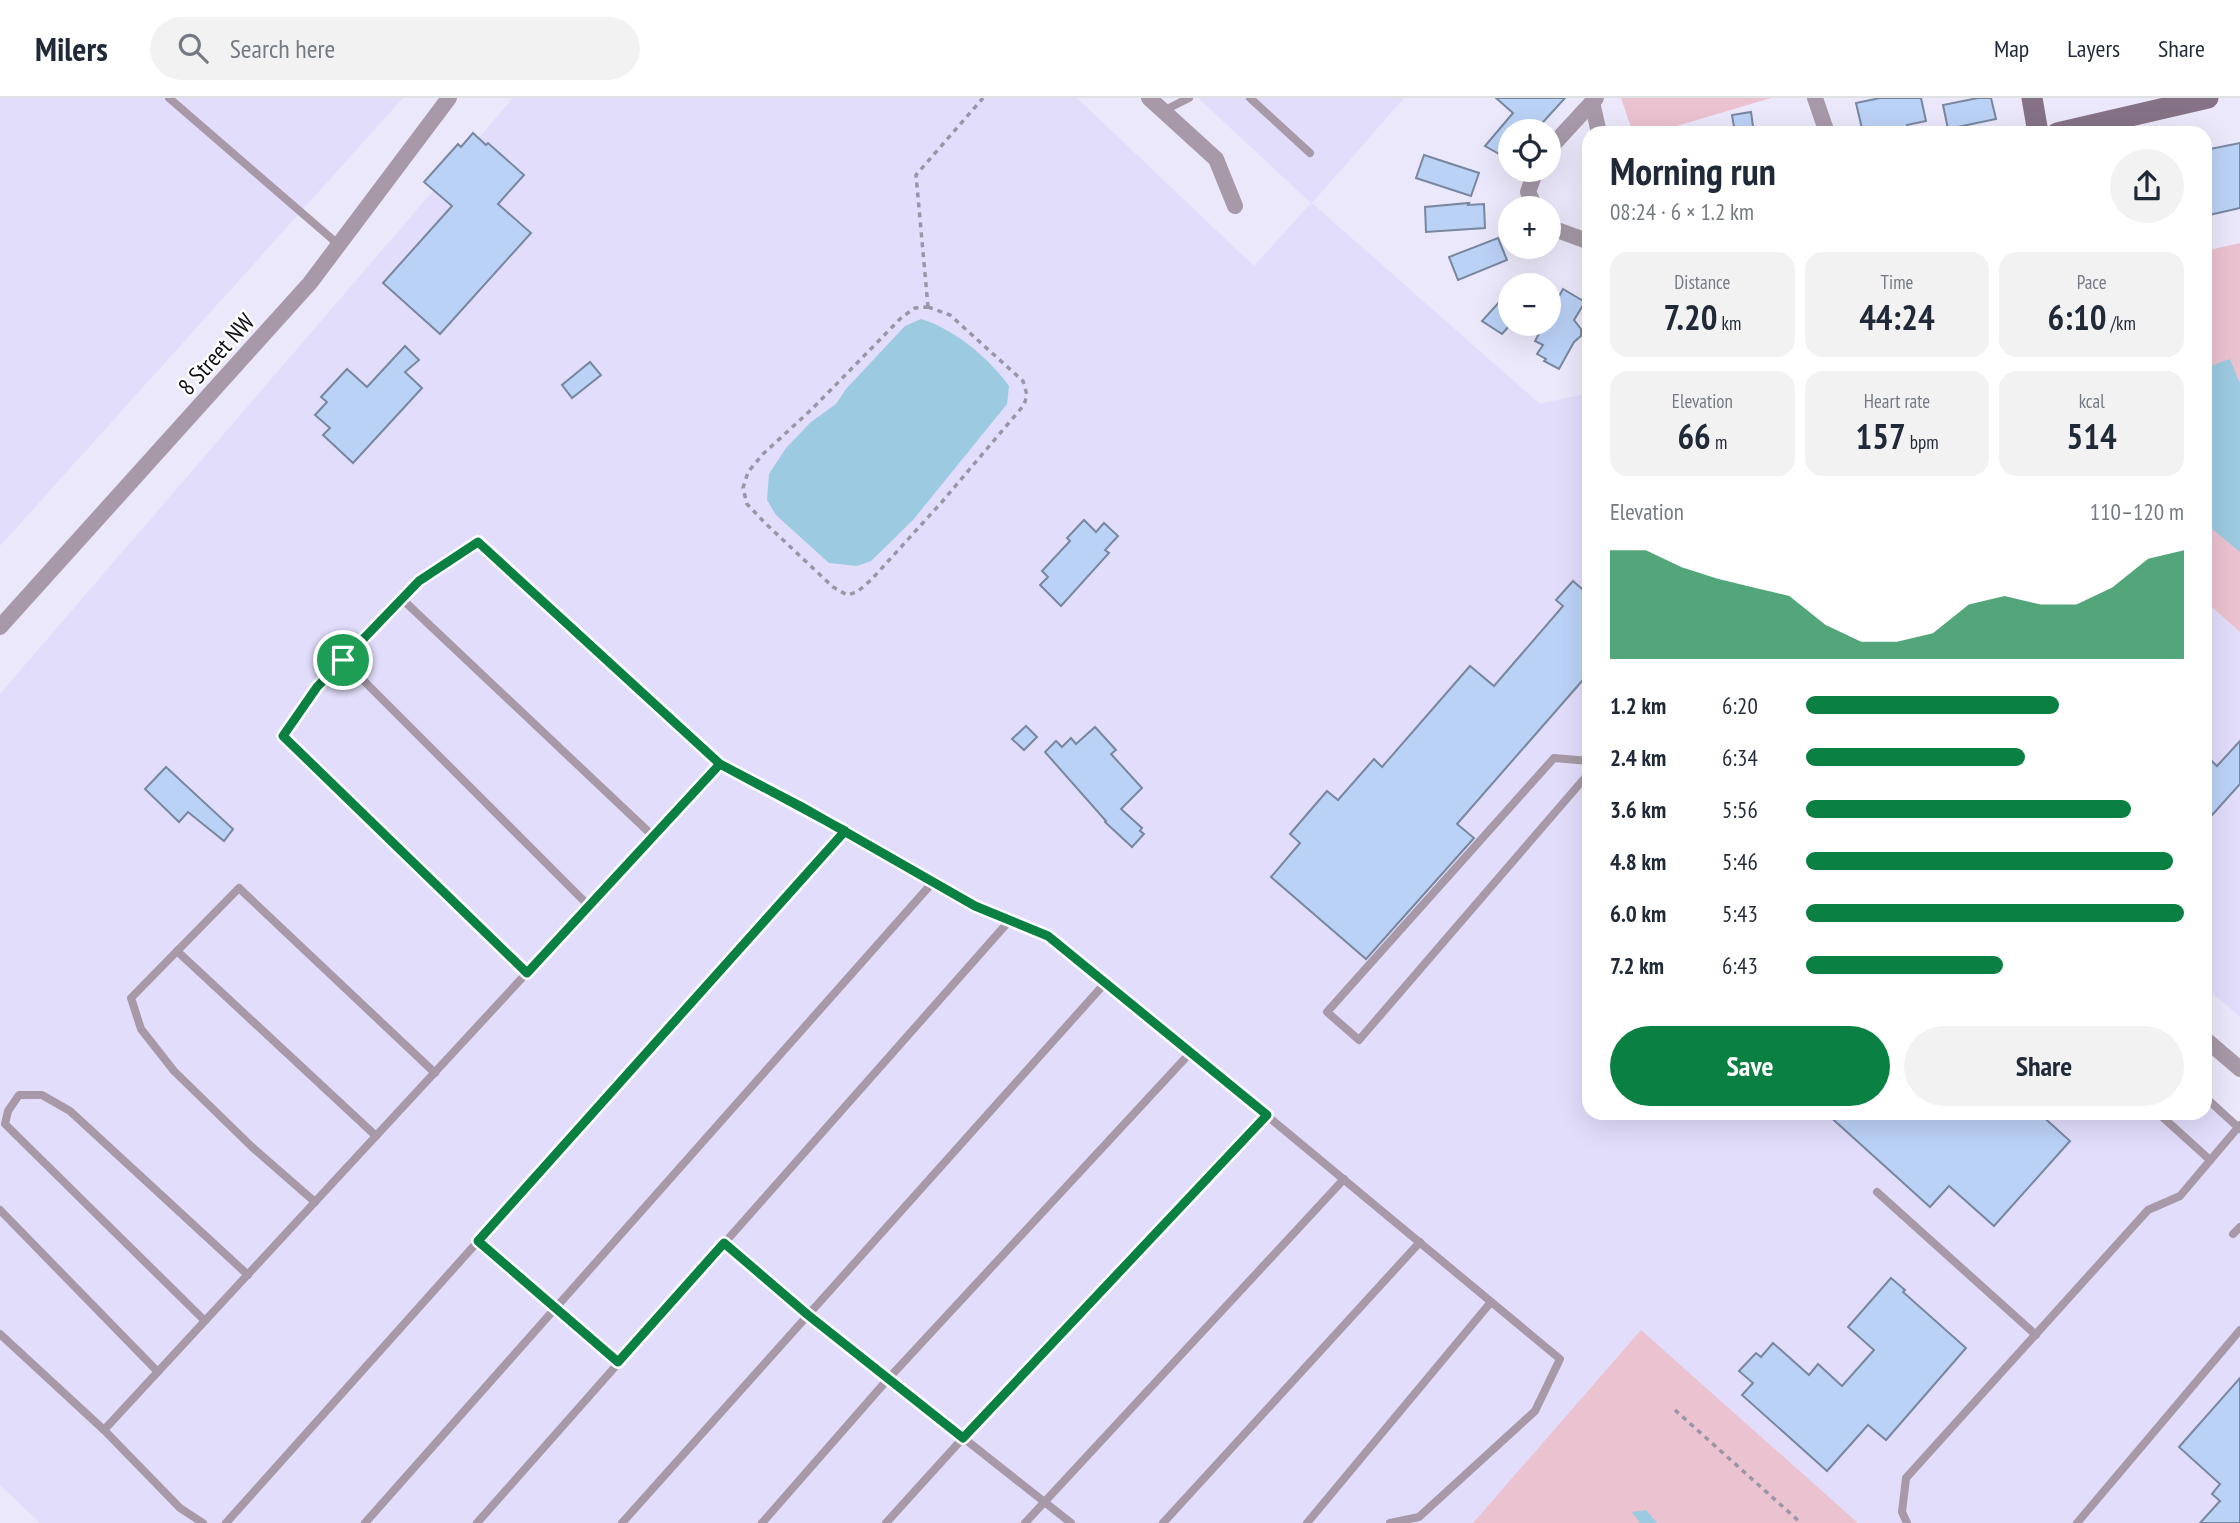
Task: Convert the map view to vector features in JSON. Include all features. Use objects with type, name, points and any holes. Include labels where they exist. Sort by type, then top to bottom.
[{"type":"street","name":"8 Street NW","points":[[0,627],[310,283],[449,98]]},
{"type":"street","points":[[1149,98],[1216,159],[1235,206]]},
{"type":"street","points":[[1815,98],[1825,126]]},
{"type":"street","points":[[2032,98],[2037,126]]},
{"type":"street","points":[[2087,126],[2208,98]]},
{"type":"street","points":[[1594,100],[1598,126]]},
{"type":"street","points":[[1561,136],[1594,100]]},
{"type":"street","points":[[1561,231],[1582,239]]},
{"type":"street","points":[[2212,1044],[2240,1069]]},
{"type":"lane","points":[[169,98],[339,245]]},
{"type":"lane","points":[[1163,111],[1189,98]]},
{"type":"lane","points":[[1250,98],[1310,153]]},
{"type":"lane","points":[[527,973],[283,736],[317,687],[419,581],[478,542],[720,764],[845,831],[975,906],[1048,936],[1560,1359],[1535,1410],[1419,1517],[1390,1523]]},
{"type":"lane","points":[[402,599],[653,836]]},
{"type":"lane","points":[[343,660],[589,906]]},
{"type":"lane","points":[[1582,760],[1554,758],[1327,1012],[1359,1041],[1582,782]]},
{"type":"lane","points":[[104,1430],[720,764]]},
{"type":"lane","points":[[226,1523],[845,831]]},
{"type":"lane","points":[[365,1523],[933,882]]},
{"type":"lane","points":[[315,1202],[252,1147],[174,1071],[141,1028],[131,998],[239,888],[435,1073]]},
{"type":"lane","points":[[477,1523],[1010,920]]},
{"type":"lane","points":[[177,951],[376,1136]]},
{"type":"lane","points":[[622,1523],[1106,982]]},
{"type":"lane","points":[[762,1523],[888,1379],[1191,1052]]},
{"type":"lane","points":[[205,1321],[3,1128],[8,1111],[19,1095],[42,1095],[70,1111],[248,1275]]},
{"type":"lane","points":[[1907,1523],[1902,1513],[1906,1478],[2148,1210],[2180,1196],[2239,1127],[2212,1103]]},
{"type":"lane","points":[[886,1523],[1267,1115]]},
{"type":"lane","points":[[2166,1120],[2210,1160]]},
{"type":"lane","points":[[1025,1523],[1344,1180]]},
{"type":"lane","points":[[1877,1192],[2036,1335]]},
{"type":"lane","points":[[0,1210],[158,1372]]},
{"type":"lane","points":[[2233,1234],[2240,1227]]},
{"type":"lane","points":[[478,1241],[618,1362]]},
{"type":"lane","points":[[1163,1523],[1420,1242]]},
{"type":"lane","points":[[724,1243],[808,1315],[1072,1523]]},
{"type":"lane","points":[[1307,1523],[1492,1302]]},
{"type":"lane","points":[[2077,1523],[2240,1330]]},
{"type":"lane","points":[[0,1334],[104,1430],[180,1507],[202,1523]]},
{"type":"path","points":[[928,307],[916,175],[983,98]]},
{"type":"path","points":[[928,307],[950,315],[1023,381],[1027,395],[1024,405],[941,503],[871,580],[858,592],[847,595],[833,587],[765,523],[747,504],[743,488],[748,472],[763,454],[812,409],[902,317],[915,308],[928,307]]},
{"type":"path","points":[[1675,1410],[1801,1523]]},
{"type":"shaded area","points":[[0,98],[403,98],[0,546]]},
{"type":"shaded area","points":[[513,98],[1077,98],[1254,266],[1311,203],[1198,98],[1404,98],[1312,203],[1540,404],[1582,395],[1582,1120],[2212,1120],[2212,1108],[2240,1133],[2240,1523],[1858,1523],[1641,1331],[1473,1523],[40,1523],[0,1485],[0,694]]},
{"type":"shaded area","points":[[1621,98],[1771,98],[1677,126],[1631,126]]},
{"type":"shaded area","points":[[2240,243],[2240,632],[2212,607],[2212,249]]},
{"type":"shaded area","points":[[2212,607],[2240,632],[2240,1017],[2212,993]]},
{"type":"shaded area","points":[[1641,1330],[1858,1523],[1473,1523]]},
{"type":"water","points":[[921,319],[958,337],[991,365],[1009,386],[1007,404],[913,520],[871,561],[857,566],[829,563],[776,515],[767,500],[769,474],[786,448],[811,422],[836,404],[846,389],[905,326]]},
{"type":"water","points":[[2230,359],[2240,384],[2240,552],[2212,529],[2212,365]]},
{"type":"water","points":[[1646,1510],[1657,1523],[1640,1523],[1632,1512]]},
{"type":"building","points":[[1496,98],[1565,98],[1546,119],[1508,119],[1513,113]]},
{"type":"building","points":[[1880,98],[1921,98],[1926,121],[1907,126],[1861,126],[1856,103]]},
{"type":"building","points":[[1991,98],[1996,119],[1962,126],[1947,126],[1943,105]]},
{"type":"building","points":[[1751,112],[1753,126],[1734,126],[1732,115]]},
{"type":"building","points":[[1498,131],[1498,153],[1485,146]]},
{"type":"building","points":[[473,133],[524,175],[498,204],[531,233],[440,334],[383,283],[452,206],[424,182],[458,144],[461,147]]},
{"type":"building","points":[[2240,143],[2240,208],[2212,214],[2212,149]]},
{"type":"building","points":[[1424,155],[1479,173],[1471,196],[1416,178]]},
{"type":"building","points":[[1469,203],[1468,205],[1484,204],[1485,228],[1426,232],[1425,207]]},
{"type":"building","points":[[1498,238],[1498,259],[1507,260],[1458,280],[1449,257]]},
{"type":"building","points":[[1563,289],[1582,300],[1582,307],[1574,320],[1581,329],[1581,336],[1574,342],[1559,369],[1537,354],[1543,345],[1535,341],[1538,336],[1561,336]]},
{"type":"building","points":[[1498,303],[1498,331],[1482,321]]},
{"type":"building","points":[[405,346],[419,360],[405,372],[422,388],[353,463],[323,435],[330,428],[315,415],[327,402],[321,397],[347,369],[367,387]]},
{"type":"building","points":[[590,362],[601,375],[572,398],[562,385]]},
{"type":"building","points":[[1084,520],[1096,532],[1104,523],[1118,536],[1105,550],[1109,553],[1061,606],[1040,585],[1048,577],[1042,571],[1070,541],[1067,538]]},
{"type":"building","points":[[1573,581],[1582,589],[1582,681],[1457,824],[1474,838],[1366,959],[1271,877],[1300,843],[1290,834],[1327,791],[1338,800],[1374,759],[1382,767],[1470,666],[1494,686],[1563,606],[1556,600]]},
{"type":"building","points":[[1026,726],[1037,737],[1024,750],[1012,739]]},
{"type":"building","points":[[1095,727],[1116,750],[1111,754],[1142,788],[1121,809],[1142,828],[1140,831],[1144,834],[1132,847],[1105,822],[1045,752],[1056,741],[1062,747],[1071,738],[1076,744]]},
{"type":"building","points":[[2240,741],[2240,784],[2212,815],[2212,761],[2217,766]]},
{"type":"building","points":[[166,767],[233,829],[224,841],[188,812],[179,822],[145,789]]},
{"type":"building","points":[[1834,1120],[2047,1120],[2070,1141],[1994,1226],[1949,1186],[1930,1207]]},
{"type":"building","points":[[1891,1278],[1966,1348],[1886,1440],[1868,1425],[1827,1471],[1742,1395],[1753,1383],[1739,1371],[1756,1353],[1761,1357],[1773,1343],[1809,1375],[1818,1364],[1842,1386],[1874,1350],[1848,1327]]},
{"type":"building","points":[[2240,1378],[2240,1523],[2200,1523],[2220,1501],[2212,1494],[2220,1484],[2179,1447]]},
{"type":"route","points":[[343,660],[317,687],[283,736],[527,973],[720,764],[802,807],[845,831],[975,906],[1048,936],[1267,1115],[963,1438],[808,1315],[724,1243],[618,1362],[478,1241],[845,831],[720,764],[478,542],[419,581],[343,660]]}]
